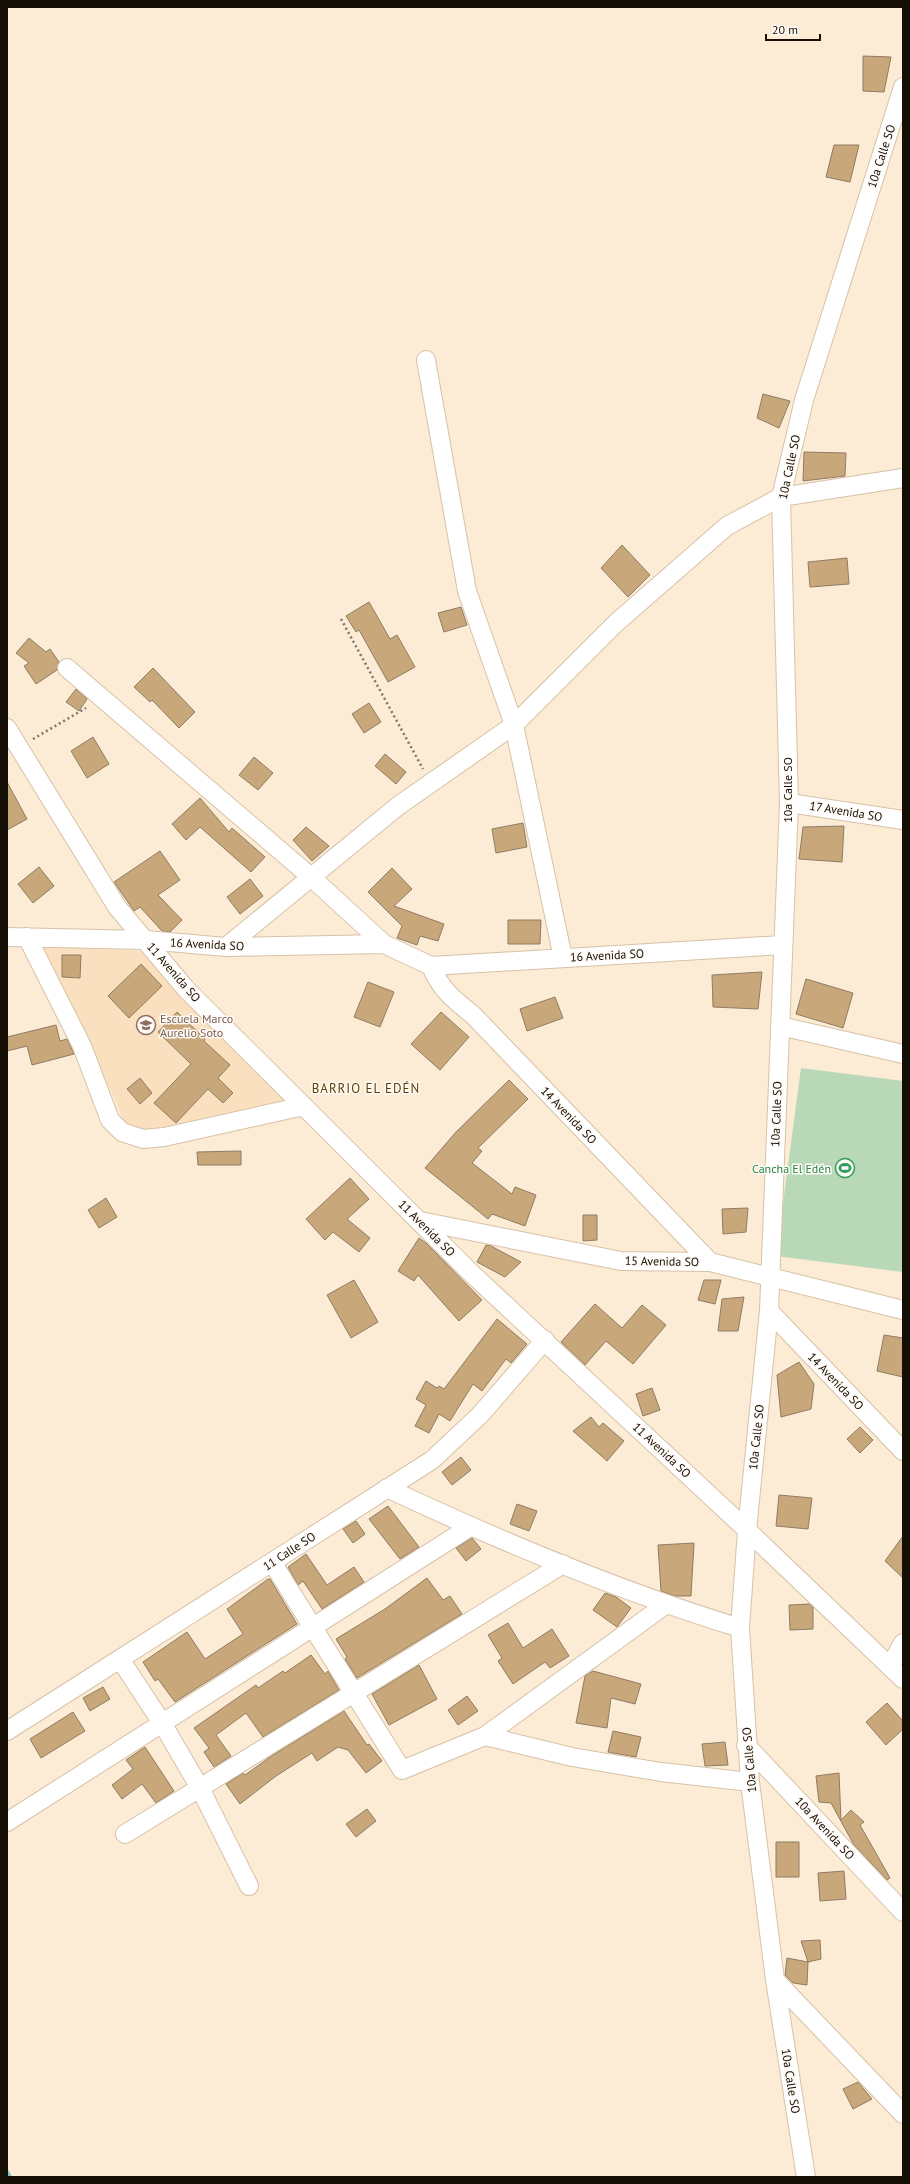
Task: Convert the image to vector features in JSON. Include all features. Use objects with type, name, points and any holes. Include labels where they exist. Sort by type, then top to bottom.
[{"type":"street","name":"10a Calle SO","points":[[806,2177],[775,1980],[750,1782],[746,1745],[740,1628],[747,1530],[769,1311],[783,944],[788,803],[781,497],[804,400],[903,86]]},
{"type":"street","points":[[426,360],[467,591],[514,725],[563,958]]},
{"type":"street","points":[[226,947],[398,806],[514,725],[616,623],[727,526],[781,497],[903,478]]},
{"type":"street","points":[[67,668],[311,877],[384,944],[431,966]]},
{"type":"street","name":"11 Avenida SO","points":[[7,728],[118,907],[186,989],[470,1272],[545,1340],[903,1679]]},
{"type":"street","name":"17 Avenida SO","points":[[788,803],[903,820]]},
{"type":"street","name":"16 Avenida SO","points":[[7,937],[146,940],[226,947],[384,944]]},
{"type":"street","points":[[27,937],[82,1046],[110,1120],[122,1132],[143,1138],[164,1137],[304,1106]]},
{"type":"street","name":"16 Avenida SO","points":[[431,966],[783,944]]},
{"type":"street","name":"14 Avenida SO","points":[[431,966],[437,982],[450,997],[473,1015],[710,1262]]},
{"type":"street","points":[[780,1026],[903,1054]]},
{"type":"street","name":"15 Avenida SO","points":[[420,1221],[621,1261],[710,1262],[903,1310]]},
{"type":"street","name":"14 Avenida SO","points":[[769,1311],[903,1451]]},
{"type":"street","name":"11 Calle SO","points":[[7,1731],[432,1460],[480,1415],[545,1340]]},
{"type":"street","points":[[387,1488],[470,1527],[665,1605],[740,1628]]},
{"type":"street","points":[[7,1822],[470,1527]]},
{"type":"street","points":[[272,1562],[353,1694],[402,1770],[485,1736],[665,1605]]},
{"type":"street","points":[[125,1834],[563,1564]]},
{"type":"street","points":[[890,1666],[903,1643]]},
{"type":"street","points":[[120,1659],[162,1723],[200,1788],[249,1886]]},
{"type":"street","points":[[485,1736],[624,1766],[750,1782]]},
{"type":"street","name":"10a Avenida SO","points":[[746,1745],[903,1912]]},
{"type":"street","points":[[775,1980],[903,2114]]},
{"type":"path","points":[[341,620],[431,783]]},
{"type":"path","points":[[19,747],[101,698]]},
{"type":"shaded area","name":"Escuela Marco Aurelio Soto","points":[[41,946],[140,951],[285,1100],[159,1131],[137,1131],[125,1125],[118,1106]]},
{"type":"green space","name":"Cancha El Edén","points":[[801,1068],[903,1081],[903,1272],[776,1256]]},
{"type":"building","points":[[863,56],[891,57],[884,92],[863,91]]},
{"type":"building","points":[[834,145],[859,145],[850,182],[826,177]]},
{"type":"building","points":[[763,394],[790,401],[779,428],[757,418]]},
{"type":"building","points":[[804,452],[846,453],[845,476],[803,481]]},
{"type":"building","points":[[622,545],[650,575],[628,597],[601,568]]},
{"type":"building","points":[[847,558],[849,584],[810,587],[808,562]]},
{"type":"building","points":[[369,602],[390,639],[397,635],[415,667],[388,682],[359,630],[356,632],[346,616]]},
{"type":"building","points":[[461,607],[467,625],[444,632],[438,613]]},
{"type":"building","points":[[29,638],[46,652],[50,649],[59,662],[57,670],[36,684],[24,666],[29,663],[16,653]]},
{"type":"building","points":[[153,668],[195,712],[179,728],[152,700],[150,702],[134,687]]},
{"type":"building","points":[[76,689],[87,699],[79,711],[66,702]]},
{"type":"building","points":[[369,703],[381,722],[364,733],[352,714]]},
{"type":"building","points":[[93,737],[109,764],[87,778],[71,751]]},
{"type":"building","points":[[385,754],[406,772],[396,784],[375,766]]},
{"type":"building","points":[[254,757],[273,773],[258,790],[239,775]]},
{"type":"building","points":[[7,782],[27,819],[7,830]]},
{"type":"building","points":[[200,798],[229,832],[232,828],[265,857],[251,872],[200,827],[186,840],[172,824]]},
{"type":"building","points":[[523,823],[527,847],[496,853],[492,829]]},
{"type":"building","points":[[844,826],[842,862],[799,859],[803,827]]},
{"type":"building","points":[[306,827],[329,846],[312,861],[293,840]]},
{"type":"building","points":[[160,851],[180,880],[158,895],[182,920],[170,932],[162,931],[140,907],[134,911],[114,882]]},
{"type":"building","points":[[39,867],[54,886],[33,903],[18,884]]},
{"type":"building","points":[[392,868],[412,889],[394,906],[444,924],[438,941],[420,936],[417,945],[397,938],[402,926],[368,892]]},
{"type":"building","points":[[250,879],[263,896],[240,914],[227,897]]},
{"type":"building","points":[[508,920],[541,920],[540,944],[508,944]]},
{"type":"building","points":[[62,955],[81,955],[80,978],[62,977]]},
{"type":"building","points":[[141,964],[162,986],[129,1018],[108,996]]},
{"type":"building","points":[[762,972],[758,1009],[713,1007],[712,975]]},
{"type":"building","points":[[806,979],[853,993],[843,1028],[796,1014]]},
{"type":"building","points":[[368,982],[394,992],[380,1027],[354,1017]]},
{"type":"building","points":[[555,997],[563,1018],[527,1031],[520,1009]]},
{"type":"building","points":[[177,1012],[205,1039],[204,1041],[230,1065],[218,1078],[233,1093],[223,1103],[208,1089],[176,1123],[154,1103],[191,1064],[158,1032]]},
{"type":"building","points":[[441,1012],[469,1037],[440,1070],[411,1044]]},
{"type":"building","points":[[56,1025],[60,1041],[67,1039],[74,1054],[32,1065],[27,1046],[7,1051],[7,1037]]},
{"type":"building","points":[[140,1078],[152,1093],[140,1104],[127,1089]]},
{"type":"building","points":[[509,1080],[528,1099],[478,1148],[482,1151],[472,1163],[512,1194],[515,1187],[536,1195],[525,1226],[492,1214],[488,1219],[425,1168],[456,1132]]},
{"type":"building","points":[[241,1151],[241,1165],[198,1165],[197,1152]]},
{"type":"building","points":[[350,1178],[369,1199],[347,1219],[370,1238],[359,1252],[333,1232],[325,1240],[306,1219]]},
{"type":"building","points":[[106,1198],[117,1217],[99,1228],[88,1210]]},
{"type":"building","points":[[748,1208],[746,1232],[723,1234],[722,1209]]},
{"type":"building","points":[[583,1215],[597,1215],[597,1240],[583,1241]]},
{"type":"building","points":[[419,1238],[426,1243],[482,1300],[459,1321],[418,1275],[414,1281],[398,1271]]},
{"type":"building","points":[[486,1245],[491,1246],[521,1262],[505,1277],[477,1262]]},
{"type":"building","points":[[354,1280],[378,1322],[351,1338],[327,1295]]},
{"type":"building","points":[[704,1280],[721,1280],[715,1304],[698,1300]]},
{"type":"building","points":[[744,1297],[738,1331],[718,1331],[722,1299]]},
{"type":"building","points":[[595,1304],[622,1328],[642,1305],[666,1325],[633,1364],[606,1341],[585,1365],[561,1342]]},
{"type":"building","points":[[497,1319],[527,1344],[511,1363],[506,1359],[482,1391],[473,1384],[450,1421],[439,1414],[429,1433],[415,1426],[426,1405],[416,1399],[426,1381],[437,1388],[439,1386],[444,1389]]},
{"type":"building","points":[[884,1335],[903,1338],[903,1377],[877,1371]]},
{"type":"building","points":[[799,1362],[814,1384],[811,1409],[781,1417],[777,1375]]},
{"type":"building","points":[[652,1388],[660,1410],[643,1416],[636,1394]]},
{"type":"building","points":[[591,1417],[599,1427],[603,1423],[624,1441],[607,1461],[573,1431]]},
{"type":"building","points":[[860,1427],[873,1440],[860,1453],[847,1439]]},
{"type":"building","points":[[461,1457],[471,1470],[452,1485],[442,1472]]},
{"type":"building","points":[[779,1495],[812,1498],[808,1529],[776,1526]]},
{"type":"building","points":[[517,1504],[537,1511],[529,1531],[510,1524]]},
{"type":"building","points":[[388,1506],[419,1547],[400,1559],[369,1519]]},
{"type":"building","points":[[356,1521],[365,1534],[353,1543],[343,1529]]},
{"type":"building","points":[[903,1536],[903,1578],[885,1561]]},
{"type":"building","points":[[472,1538],[481,1549],[466,1561],[456,1548]]},
{"type":"building","points":[[694,1543],[691,1596],[675,1596],[661,1591],[658,1545]]},
{"type":"building","points":[[306,1554],[327,1585],[354,1567],[364,1582],[322,1609],[303,1581],[298,1585],[288,1567]]},
{"type":"building","points":[[427,1578],[443,1600],[450,1596],[462,1614],[357,1678],[345,1659],[347,1657],[336,1639],[385,1609]]},
{"type":"building","points":[[270,1579],[297,1624],[175,1702],[158,1679],[155,1681],[143,1662],[187,1632],[205,1659],[243,1634],[227,1609]]},
{"type":"building","points":[[605,1593],[616,1597],[631,1608],[617,1627],[593,1610]]},
{"type":"building","points":[[810,1604],[813,1607],[813,1629],[790,1630],[789,1605]]},
{"type":"building","points":[[508,1623],[523,1648],[552,1629],[569,1656],[550,1668],[545,1662],[513,1684],[498,1661],[502,1658],[488,1635]]},
{"type":"building","points":[[311,1655],[325,1674],[328,1671],[339,1690],[263,1737],[246,1713],[216,1735],[231,1756],[214,1767],[204,1752],[209,1748],[194,1728],[256,1685],[258,1688],[283,1671],[285,1673]]},
{"type":"building","points":[[419,1665],[437,1699],[389,1725],[372,1694]]},
{"type":"building","points":[[593,1671],[641,1684],[635,1704],[611,1698],[607,1728],[576,1723],[585,1676]]},
{"type":"building","points":[[103,1687],[110,1699],[90,1711],[83,1698]]},
{"type":"building","points":[[467,1696],[478,1711],[458,1725],[448,1710]]},
{"type":"building","points":[[887,1703],[903,1721],[903,1729],[886,1745],[866,1722]]},
{"type":"building","points":[[344,1711],[367,1745],[369,1744],[382,1761],[366,1773],[348,1750],[338,1747],[317,1761],[312,1753],[276,1776],[240,1804],[226,1784],[243,1773],[245,1775],[273,1755]]},
{"type":"building","points":[[73,1712],[85,1731],[41,1758],[30,1739]]},
{"type":"building","points":[[613,1731],[641,1737],[636,1757],[608,1752]]},
{"type":"building","points":[[725,1742],[728,1765],[705,1766],[702,1744]]},
{"type":"building","points":[[145,1747],[174,1791],[156,1803],[142,1784],[122,1799],[112,1785],[133,1769],[126,1760]]},
{"type":"building","points":[[839,1773],[841,1820],[851,1810],[864,1822],[860,1825],[890,1878],[887,1880],[854,1845],[831,1803],[819,1802],[816,1776]]},
{"type":"building","points":[[367,1809],[376,1821],[356,1837],[346,1824]]},
{"type":"building","points":[[776,1842],[799,1842],[799,1877],[776,1877]]},
{"type":"building","points":[[844,1871],[846,1899],[820,1901],[818,1873]]},
{"type":"building","points":[[820,1940],[821,1959],[808,1962],[801,1941]]},
{"type":"building","points":[[787,1958],[808,1962],[807,1985],[793,1983],[785,1975]]},
{"type":"building","points":[[858,2082],[872,2099],[853,2109],[843,2089]]},
{"type":"waterway","points":[[7,2173],[9,2177]]},
{"type":"place","name":"Escuela Marco Aurelio Soto","points":[[146,1025]]},
{"type":"place","name":"Cancha El Edén","points":[[845,1168]]},
{"type":"district","name":"BARRIO EL EDÉN","points":[[366,1088]]}]
